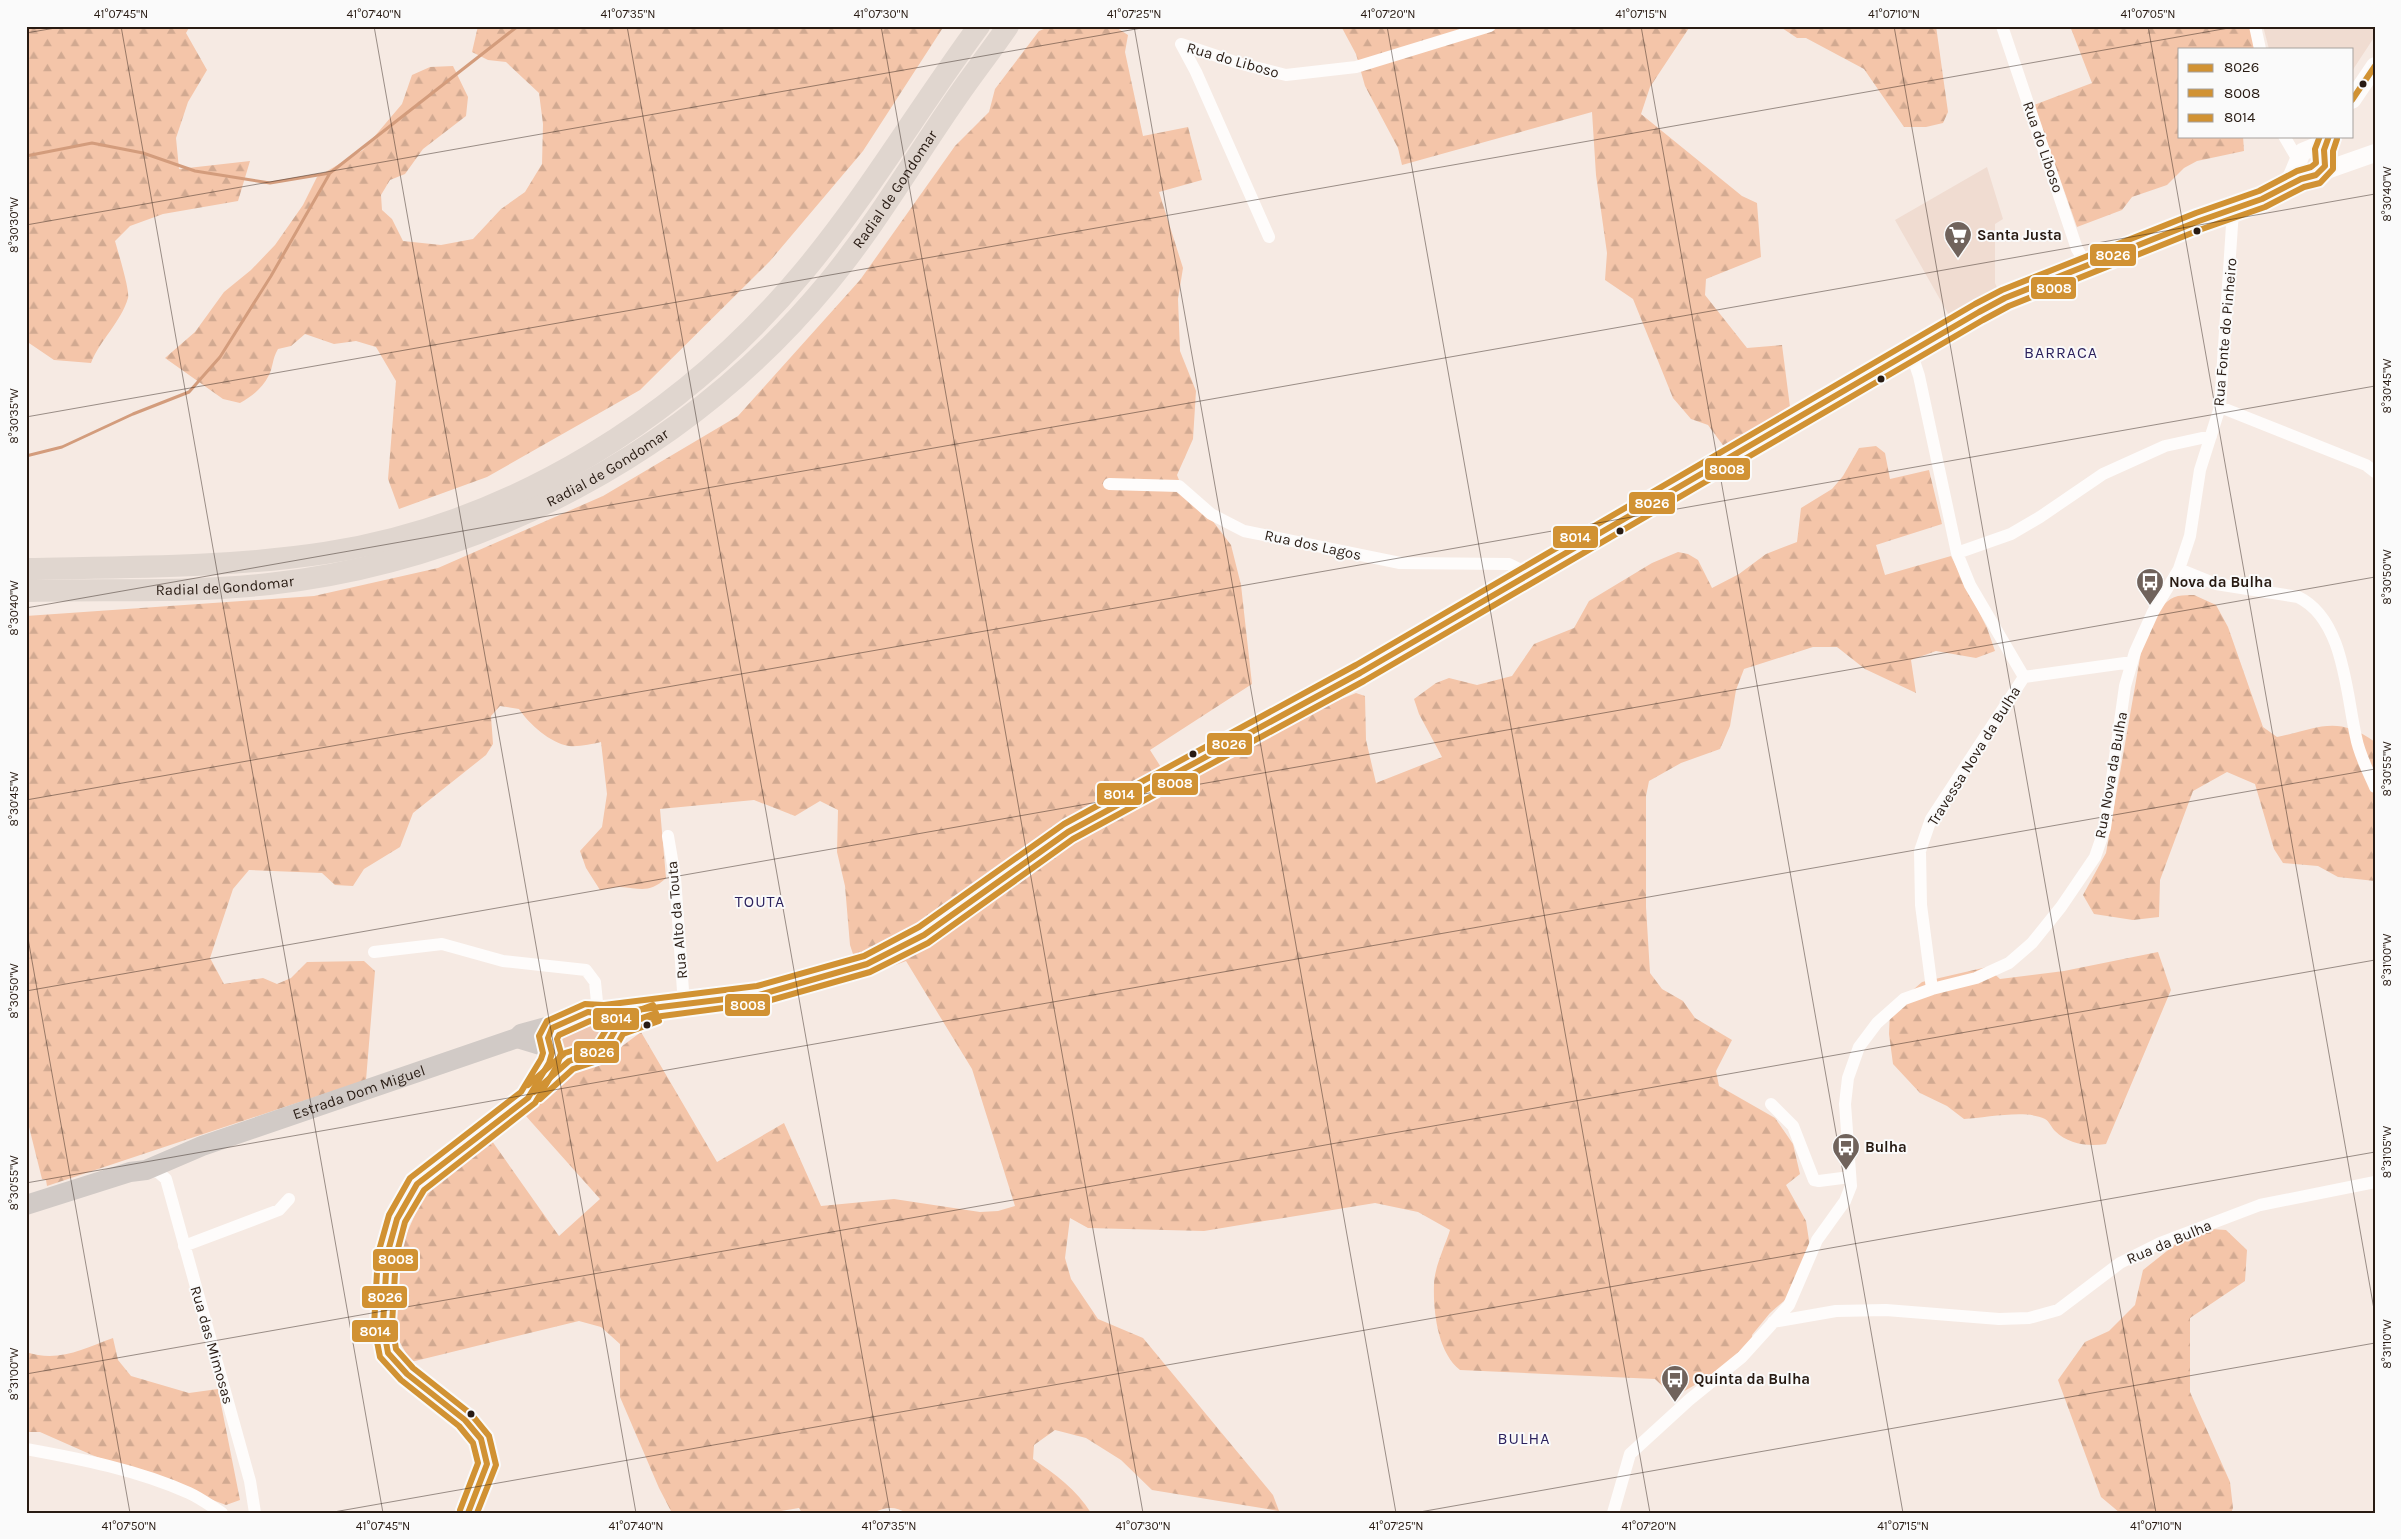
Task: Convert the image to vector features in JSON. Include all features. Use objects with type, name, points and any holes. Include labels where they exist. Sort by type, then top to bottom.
[{"type":"highway","name":"Radial de Gondomar","points":[[26,569],[193,566],[250,562],[326,553],[390,540],[450,522],[525,491],[580,460],[675,396],[721,359],[762,319],[806,269],[840,225],[979,26]]},
{"type":"highway","name":"Radial de Gondomar","points":[[26,591],[228,587],[270,584],[358,570],[445,546],[494,528],[586,483],[677,424],[735,378],[784,331],[825,286],[867,234],[955,100],[1008,26]]},
{"type":"main road","points":[[2354,97],[2375,66]]},
{"type":"main road","points":[[528,1098],[551,1051],[548,1038],[550,1030],[557,1024],[588,1012],[600,1013],[684,1005],[759,995],[858,967],[924,935],[1068,832],[1360,673],[2005,298],[2274,194],[2295,181],[2313,163],[2324,150],[2327,138]]},
{"type":"main road","points":[[2313,163],[2347,163],[2375,153]]},
{"type":"main road","points":[[612,1033],[624,1023],[684,1005]]},
{"type":"main road","points":[[468,1513],[487,1464],[481,1439],[465,1420],[407,1374],[388,1353],[383,1325],[387,1255],[397,1219],[417,1184],[503,1119],[569,1061],[604,1050],[610,1042],[612,1027],[600,1013]]},
{"type":"main road","name":"Estrada Dom Miguel","points":[[26,1205],[175,1159],[202,1146],[517,1038],[522,1034],[557,1024]]},
{"type":"main road","points":[[517,1038],[551,1051],[562,1060],[569,1061]]},
{"type":"main road","name":"Estrada Dom Miguel","points":[[138,1171],[142,1162],[202,1146]]},
{"type":"street","name":"Rua do Liboso","points":[[1269,237],[1196,72],[1181,44],[1238,63],[1286,75],[1356,67],[1490,26]]},
{"type":"street","name":"Rua do Liboso","points":[[2002,26],[2077,249],[2087,265]]},
{"type":"street","points":[[2255,26],[2260,48]]},
{"type":"street","points":[[2285,138],[2313,163]]},
{"type":"street","name":"Rua Fonte do Pinheiro","points":[[2179,569],[2190,536],[2200,470],[2220,407],[2233,210]]},
{"type":"street","points":[[1910,352],[1918,376],[1957,553],[1970,585],[2024,677]]},
{"type":"street","points":[[2220,407],[2366,465],[2375,472]]},
{"type":"street","points":[[1957,553],[2011,534],[2040,517],[2103,474],[2165,446],[2211,436]]},
{"type":"street","name":"Rua dos Lagos","points":[[1109,484],[1179,486],[1211,514],[1244,531],[1400,563],[1509,564],[1529,574]]},
{"type":"street","points":[[2132,662],[2153,612],[2179,569],[2216,584],[2298,597],[2308,602],[2318,612],[2339,656],[2356,738],[2375,787]]},
{"type":"street","name":"Travessa Nova da Bulha","points":[[1932,989],[1921,905],[1920,851],[1931,819],[2024,677],[2132,662]]},
{"type":"street","name":"Rua Nova da Bulha","points":[[1612,1513],[1630,1454],[1689,1400],[1742,1357],[1789,1305],[1817,1240],[1845,1201],[1851,1186],[1845,1104],[1848,1078],[1859,1047],[1877,1023],[1904,999],[1932,989],[1976,978],[2009,963],[2032,943],[2061,907],[2095,857],[2105,828],[2125,686],[2132,662]]},
{"type":"street","name":"Rua Alto da Touta","points":[[668,836],[675,877],[684,1005]]},
{"type":"street","points":[[374,952],[442,944],[503,961],[586,970],[595,982],[600,1013]]},
{"type":"street","points":[[1771,1104],[1793,1126],[1814,1180],[1850,1177]]},
{"type":"street","points":[[138,1171],[158,1172],[166,1178],[175,1159]]},
{"type":"street","name":"Rua das Mimosas","points":[[166,1178],[250,1482],[255,1513]]},
{"type":"street","name":"Rua da Bulha","points":[[1773,1322],[1846,1311],[1886,1310],[1999,1319],[2028,1318],[2058,1310],[2120,1263],[2160,1243],[2260,1205],[2372,1182]]},
{"type":"street","points":[[184,1246],[279,1210],[289,1199]]},
{"type":"street","points":[[26,1449],[78,1458],[124,1470],[189,1493],[222,1513]]},
{"type":"shaded area","points":[[2263,26],[2375,26],[2375,36],[2354,68],[2354,48],[2269,48]]},
{"type":"shaded area","points":[[1987,167],[2003,219],[1995,224],[1995,283],[1998,290],[1950,317],[1895,220]]},
{"type":"shaded area","points":[[589,1020],[596,1020],[603,1027],[604,1037],[596,1044],[585,1049],[564,1050],[558,1041],[561,1032],[569,1026]]},
{"type":"green space","points":[[26,26],[190,26],[186,33],[207,70],[188,102],[176,138],[179,169],[250,161],[238,201],[163,214],[130,226],[115,241],[126,279],[128,298],[121,315],[91,363],[54,360],[26,341]]},
{"type":"green space","points":[[478,26],[944,26],[863,151],[770,261],[640,390],[487,477],[399,509],[388,479],[396,381],[376,347],[356,341],[334,344],[305,334],[291,346],[278,349],[266,380],[253,395],[240,403],[223,399],[165,358],[195,332],[224,292],[251,270],[275,245],[303,205],[317,177],[363,150],[402,104],[412,75],[430,67],[453,66],[468,97],[466,116],[423,149],[405,174],[390,180],[381,195],[382,210],[392,219],[403,241],[441,245],[473,239],[501,209],[525,192],[542,164],[543,124],[539,93],[506,62],[488,60],[472,52]]},
{"type":"green space","points":[[1051,26],[1114,26],[1128,35],[1125,52],[1143,136],[1188,127],[1202,180],[1159,192],[1183,268],[1178,299],[1180,351],[1196,391],[1193,439],[1177,475],[1186,498],[1212,520],[1231,545],[1241,585],[1252,684],[1150,750],[1173,786],[1327,705],[1356,693],[1365,696],[1366,740],[1376,783],[1442,757],[1419,714],[1414,699],[1436,683],[1449,678],[1477,685],[1512,676],[1534,644],[1574,628],[1589,601],[1652,563],[1678,552],[1688,554],[1698,560],[1712,588],[1739,574],[1766,554],[1797,542],[1801,508],[1832,489],[1843,476],[1859,448],[1876,446],[1885,453],[1890,479],[1929,470],[1942,524],[1876,545],[1885,575],[1951,556],[1987,628],[1995,651],[1976,658],[1936,651],[1911,660],[1916,693],[1865,669],[1837,647],[1813,647],[1744,669],[1736,690],[1730,726],[1720,749],[1681,763],[1649,781],[1646,796],[1646,907],[1650,973],[1662,989],[1683,1001],[1695,1018],[1732,1040],[1716,1071],[1719,1086],[1775,1118],[1793,1144],[1800,1174],[1786,1185],[1806,1221],[1810,1247],[1792,1294],[1770,1313],[1752,1335],[1755,1350],[1752,1352],[1674,1397],[1655,1379],[1460,1370],[1453,1363],[1442,1343],[1438,1331],[1435,1307],[1434,1278],[1450,1230],[1418,1212],[1375,1203],[1204,1231],[1088,1228],[1070,1218],[1065,1258],[1071,1279],[1098,1319],[1143,1338],[1273,1495],[1279,1511],[1152,1490],[1121,1460],[1086,1438],[1055,1430],[1034,1445],[1033,1459],[1072,1490],[1091,1513],[906,1513],[890,1508],[873,1513],[802,1513],[799,1508],[769,1513],[672,1513],[659,1488],[620,1397],[620,1344],[601,1327],[579,1321],[411,1362],[398,1339],[395,1297],[398,1253],[425,1192],[492,1141],[559,1236],[600,1199],[525,1115],[578,1069],[609,1056],[641,1032],[717,1162],[784,1123],[821,1206],[894,1199],[980,1212],[998,1211],[1015,1206],[972,1069],[906,961],[861,978],[850,945],[845,886],[837,852],[838,810],[820,801],[795,816],[754,800],[660,809],[666,878],[654,886],[644,889],[620,887],[600,890],[586,868],[580,851],[602,827],[607,794],[601,742],[577,746],[562,744],[547,737],[528,721],[519,709],[500,706],[491,716],[493,744],[486,755],[413,813],[400,847],[364,869],[353,886],[335,885],[322,873],[249,870],[233,889],[210,958],[224,984],[263,978],[277,984],[291,978],[307,962],[364,961],[375,971],[366,1080],[47,1186],[46,1180],[42,1179],[26,1115],[26,616],[314,596],[438,568],[603,496],[738,416],[860,280],[955,146],[989,112],[995,89],[1039,31]]},
{"type":"green space","points":[[1341,26],[1694,26],[1689,28],[1650,87],[1641,114],[1742,196],[1757,203],[1761,257],[1706,279],[1705,295],[1747,348],[1782,345],[1790,407],[1725,448],[1708,425],[1691,419],[1673,398],[1633,299],[1605,280],[1607,253],[1596,175],[1592,112],[1402,165],[1398,148],[1365,86],[1356,54]]},
{"type":"green space","points":[[1779,26],[1936,26],[1948,112],[1943,123],[1926,127],[1904,127],[1864,69],[1806,38],[1797,38]]},
{"type":"green space","points":[[2070,26],[2261,26],[2255,48],[2178,48],[2178,138],[2243,138],[2244,151],[2197,161],[2184,168],[2167,185],[2132,197],[2122,210],[2077,227],[2034,105],[2092,83]]},
{"type":"green space","points":[[2194,595],[2216,605],[2228,627],[2263,727],[2277,737],[2327,726],[2338,726],[2361,733],[2375,742],[2375,881],[2338,877],[2318,866],[2283,863],[2274,849],[2255,784],[2227,772],[2193,791],[2160,880],[2159,917],[2133,920],[2094,914],[2083,895],[2106,853],[2141,652],[2154,619],[2164,604],[2178,596]]},
{"type":"green space","points":[[2158,952],[2171,990],[2106,1144],[2085,1145],[2072,1142],[2055,1131],[2046,1120],[2037,1116],[2017,1114],[1964,1119],[1947,1106],[1920,1093],[1893,1064],[1889,1034],[1890,1010],[1922,982],[1987,967],[2000,979],[2064,971]]},
{"type":"green space","points":[[2196,1228],[2226,1230],[2247,1250],[2245,1281],[2190,1318],[2190,1392],[2230,1482],[2233,1508],[2231,1513],[2120,1513],[2101,1497],[2058,1380],[2085,1342],[2109,1331],[2135,1305],[2143,1270]]},
{"type":"green space","points":[[113,1338],[118,1360],[131,1376],[189,1393],[218,1389],[240,1500],[226,1505],[92,1455],[40,1432],[26,1432],[26,1352],[49,1356],[60,1355],[81,1350]]},
{"type":"waterway","points":[[26,456],[62,447],[133,414],[189,392],[220,357],[271,276],[330,173],[518,26]]},
{"type":"waterway","points":[[26,156],[92,143],[143,153],[195,171],[270,183],[330,173]]},
{"type":"transit line","name":"8026","points":[[2354,97],[2375,66]]},
{"type":"transit line","name":"8014","points":[[460,1510],[478,1463],[473,1443],[459,1426],[401,1380],[380,1357],[374,1326],[378,1254],[389,1215],[410,1178],[521,1092],[541,1059],[543,1053],[539,1036],[547,1021],[585,1004],[604,1005],[757,986],[864,956],[919,927],[1064,824],[1356,665],[1975,304],[2002,290],[2196,213],[2259,191],[2297,171],[2311,167],[2316,163],[2315,149],[2319,138]]},
{"type":"transit line","name":"8026","points":[[468,1513],[487,1464],[481,1439],[465,1420],[407,1374],[388,1353],[383,1325],[387,1255],[397,1219],[417,1184],[528,1098],[549,1063],[552,1053],[548,1038],[552,1028],[588,1012],[603,1014],[759,995],[867,964],[924,935],[1068,832],[1360,673],[1979,312],[2005,298],[2199,221],[2262,199],[2301,179],[2316,175],[2325,166],[2324,150],[2328,138]]},
{"type":"transit line","name":"8008","points":[[477,1513],[496,1465],[489,1436],[471,1414],[413,1368],[396,1349],[392,1324],[396,1256],[405,1222],[424,1190],[535,1103],[557,1066],[561,1053],[557,1039],[559,1035],[590,1021],[603,1023],[624,1021],[761,1003],[870,972],[928,943],[1073,839],[1364,681],[1983,320],[2009,306],[2202,229],[2265,207],[2304,187],[2320,183],[2333,169],[2333,151],[2337,139]]},
{"type":"transit line","name":"8014","points":[[528,1085],[565,1053],[598,1043],[612,1020],[653,1005]]},
{"type":"transit line","name":"8026","points":[[534,1092],[569,1061],[604,1050],[617,1027],[656,1013]]},
{"type":"transit line","name":"8008","points":[[540,1099],[573,1069],[610,1057],[623,1034],[659,1021]]},
{"type":"place","name":"Santa Justa","points":[[1958,259]]},
{"type":"place","name":"Nova da Bulha","points":[[2150,606]]},
{"type":"place","name":"Bulha","points":[[1846,1171]]},
{"type":"place","name":"Quinta da Bulha","points":[[1675,1403]]},
{"type":"district","name":"BARRACA","points":[[2061,352]]},
{"type":"district","name":"TOUTA","points":[[760,901]]},
{"type":"district","name":"BULHA","points":[[1524,1438]]}]
